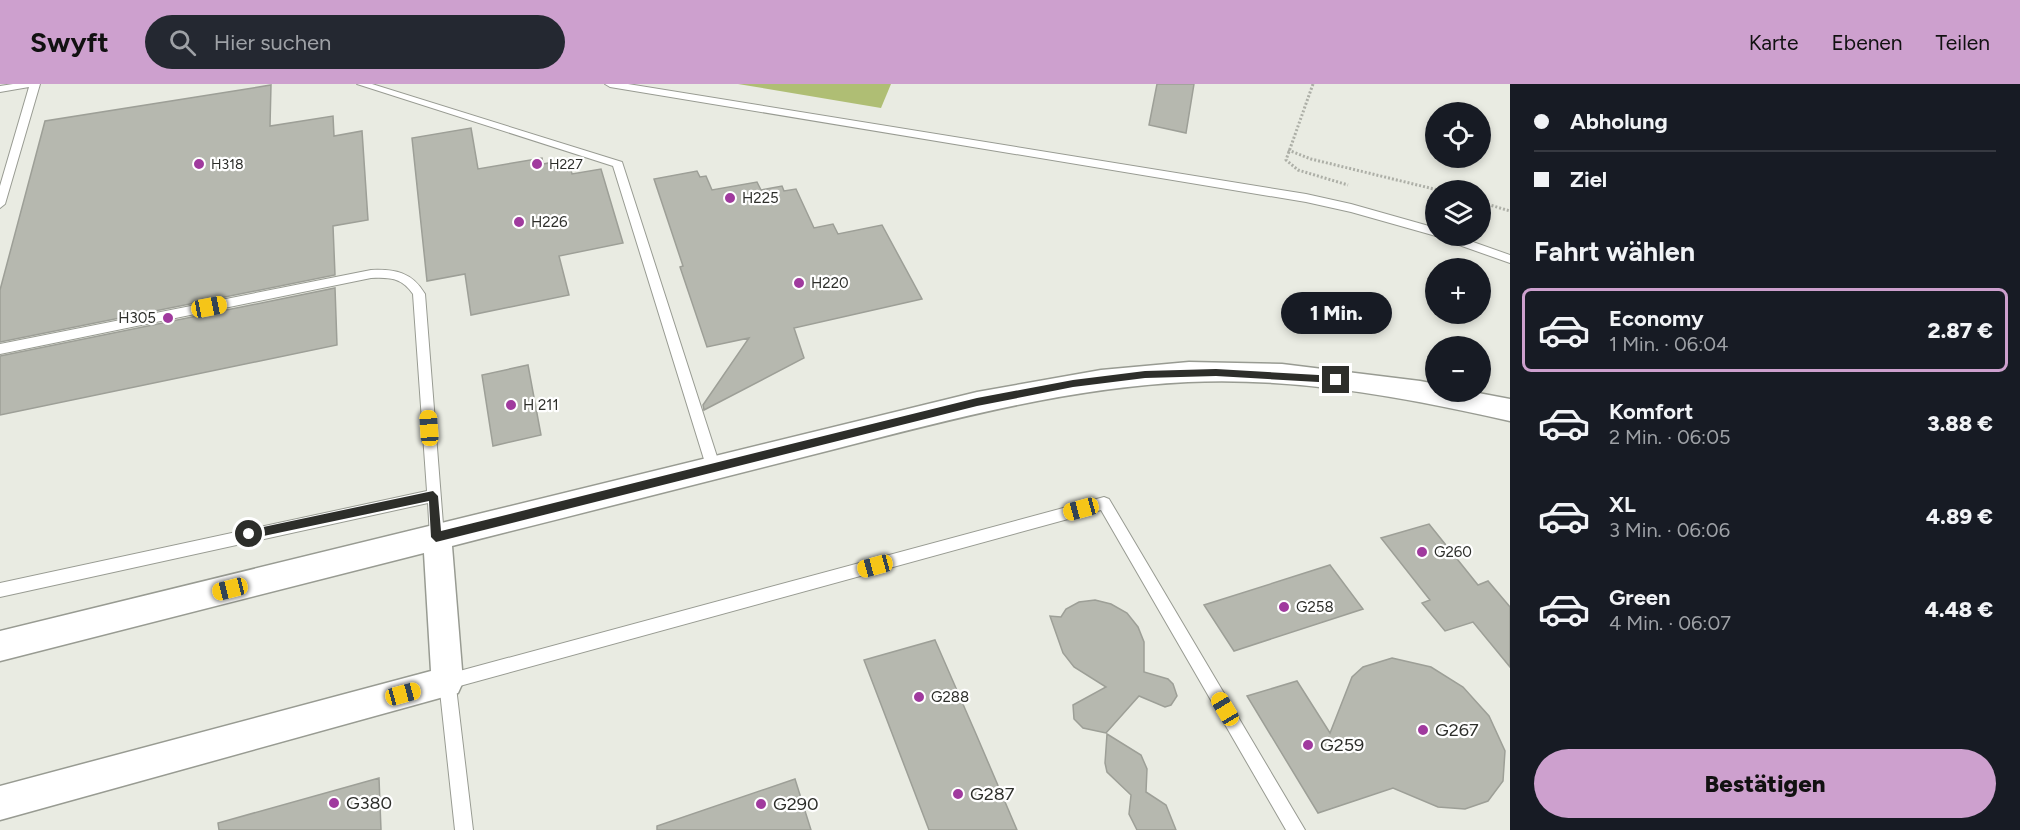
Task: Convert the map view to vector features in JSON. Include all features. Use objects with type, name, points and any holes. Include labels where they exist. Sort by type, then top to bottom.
[{"type":"street","points":[[0,646],[977,402],[1073,384],[1145,375],[1216,372],[1356,381],[1460,399],[1510,411]]},
{"type":"street","points":[[0,803],[447,682],[436,537]]},
{"type":"lane","points":[[0,89],[30,84]]},
{"type":"lane","points":[[0,204],[3,187],[36,84]]},
{"type":"lane","points":[[362,84],[618,164],[714,469]]},
{"type":"lane","points":[[610,84],[1306,198],[1425,229]]},
{"type":"lane","points":[[1474,246],[1510,259]]},
{"type":"lane","points":[[0,349],[371,274],[392,273],[411,280],[419,294],[436,537]]},
{"type":"lane","points":[[0,590],[363,509],[433,496]]},
{"type":"lane","points":[[464,830],[447,682],[1104,503],[1296,830]]},
{"type":"path","points":[[1312,84],[1286,160],[1298,170],[1349,186]]},
{"type":"path","points":[[1288,150],[1311,159],[1425,187]]},
{"type":"path","points":[[1491,205],[1510,211]]},
{"type":"green space","points":[[738,84],[891,84],[881,108]]},
{"type":"building","points":[[1157,84],[1194,84],[1186,133],[1149,125]]},
{"type":"building","points":[[271,85],[270,126],[333,116],[334,136],[362,131],[368,220],[333,226],[335,275],[0,342],[0,290],[45,121]]},
{"type":"building","name":"H226","points":[[471,128],[478,169],[542,158],[543,164],[568,159],[572,174],[601,169],[623,243],[559,256],[569,295],[471,315],[465,274],[427,281],[412,138]]},
{"type":"building","points":[[697,171],[700,177],[706,176],[712,190],[757,182],[761,190],[782,186],[784,191],[796,189],[814,228],[833,224],[838,234],[882,225],[922,299],[794,328],[804,358],[704,410],[703,405],[749,338],[707,347],[680,267],[683,266],[654,179]]},
{"type":"building","points":[[335,288],[337,345],[0,415],[0,356]]},
{"type":"building","name":"H 211","points":[[528,365],[541,435],[493,446],[482,375]]},
{"type":"building","points":[[1429,524],[1478,585],[1488,581],[1510,607],[1510,667],[1473,622],[1445,631],[1422,603],[1430,600],[1381,538]]},
{"type":"building","name":"G258","points":[[1330,565],[1363,609],[1234,651],[1204,605]]},
{"type":"building","points":[[1095,600],[1111,604],[1127,613],[1138,627],[1144,642],[1144,672],[1168,679],[1173,684],[1177,696],[1171,705],[1165,707],[1139,696],[1106,733],[1083,728],[1074,719],[1073,705],[1106,687],[1074,667],[1063,653],[1050,616],[1061,617],[1066,609],[1079,602]]},
{"type":"building","points":[[935,640],[1017,830],[929,830],[864,660]]},
{"type":"building","name":"G267","points":[[1392,658],[1431,667],[1463,687],[1489,716],[1505,751],[1503,781],[1488,801],[1465,809],[1438,807],[1393,788],[1318,813],[1247,696],[1297,681],[1330,733],[1352,677],[1363,667]]},
{"type":"building","points":[[1107,734],[1141,755],[1147,769],[1146,792],[1166,805],[1176,830],[1137,830],[1129,814],[1131,795],[1107,772],[1105,763]]},
{"type":"building","name":"G380","points":[[379,778],[381,830],[219,830],[218,823]]},
{"type":"building","name":"G290","points":[[795,779],[811,830],[657,830],[657,826]]},
{"type":"place","name":"H318","points":[[199,164]]},
{"type":"place","name":"H227","points":[[537,164]]},
{"type":"place","name":"H225","points":[[730,198]]},
{"type":"place","name":"H226","points":[[519,222]]},
{"type":"place","name":"H220","points":[[799,283]]},
{"type":"place","name":"H305","points":[[168,318]]},
{"type":"place","name":"H 211","points":[[511,405]]},
{"type":"place","name":"G260","points":[[1422,552]]},
{"type":"place","name":"G258","points":[[1284,607]]},
{"type":"place","name":"G288","points":[[919,697]]},
{"type":"place","name":"G267","points":[[1423,730]]},
{"type":"place","name":"G259","points":[[1308,745]]},
{"type":"place","name":"G287","points":[[958,794]]},
{"type":"place","name":"G380","points":[[334,803]]},
{"type":"place","name":"G290","points":[[761,804]]},
{"type":"route","points":[[249,534],[433,496],[436,537],[977,402],[1073,384],[1145,375],[1216,372],[1336,380]]}]
